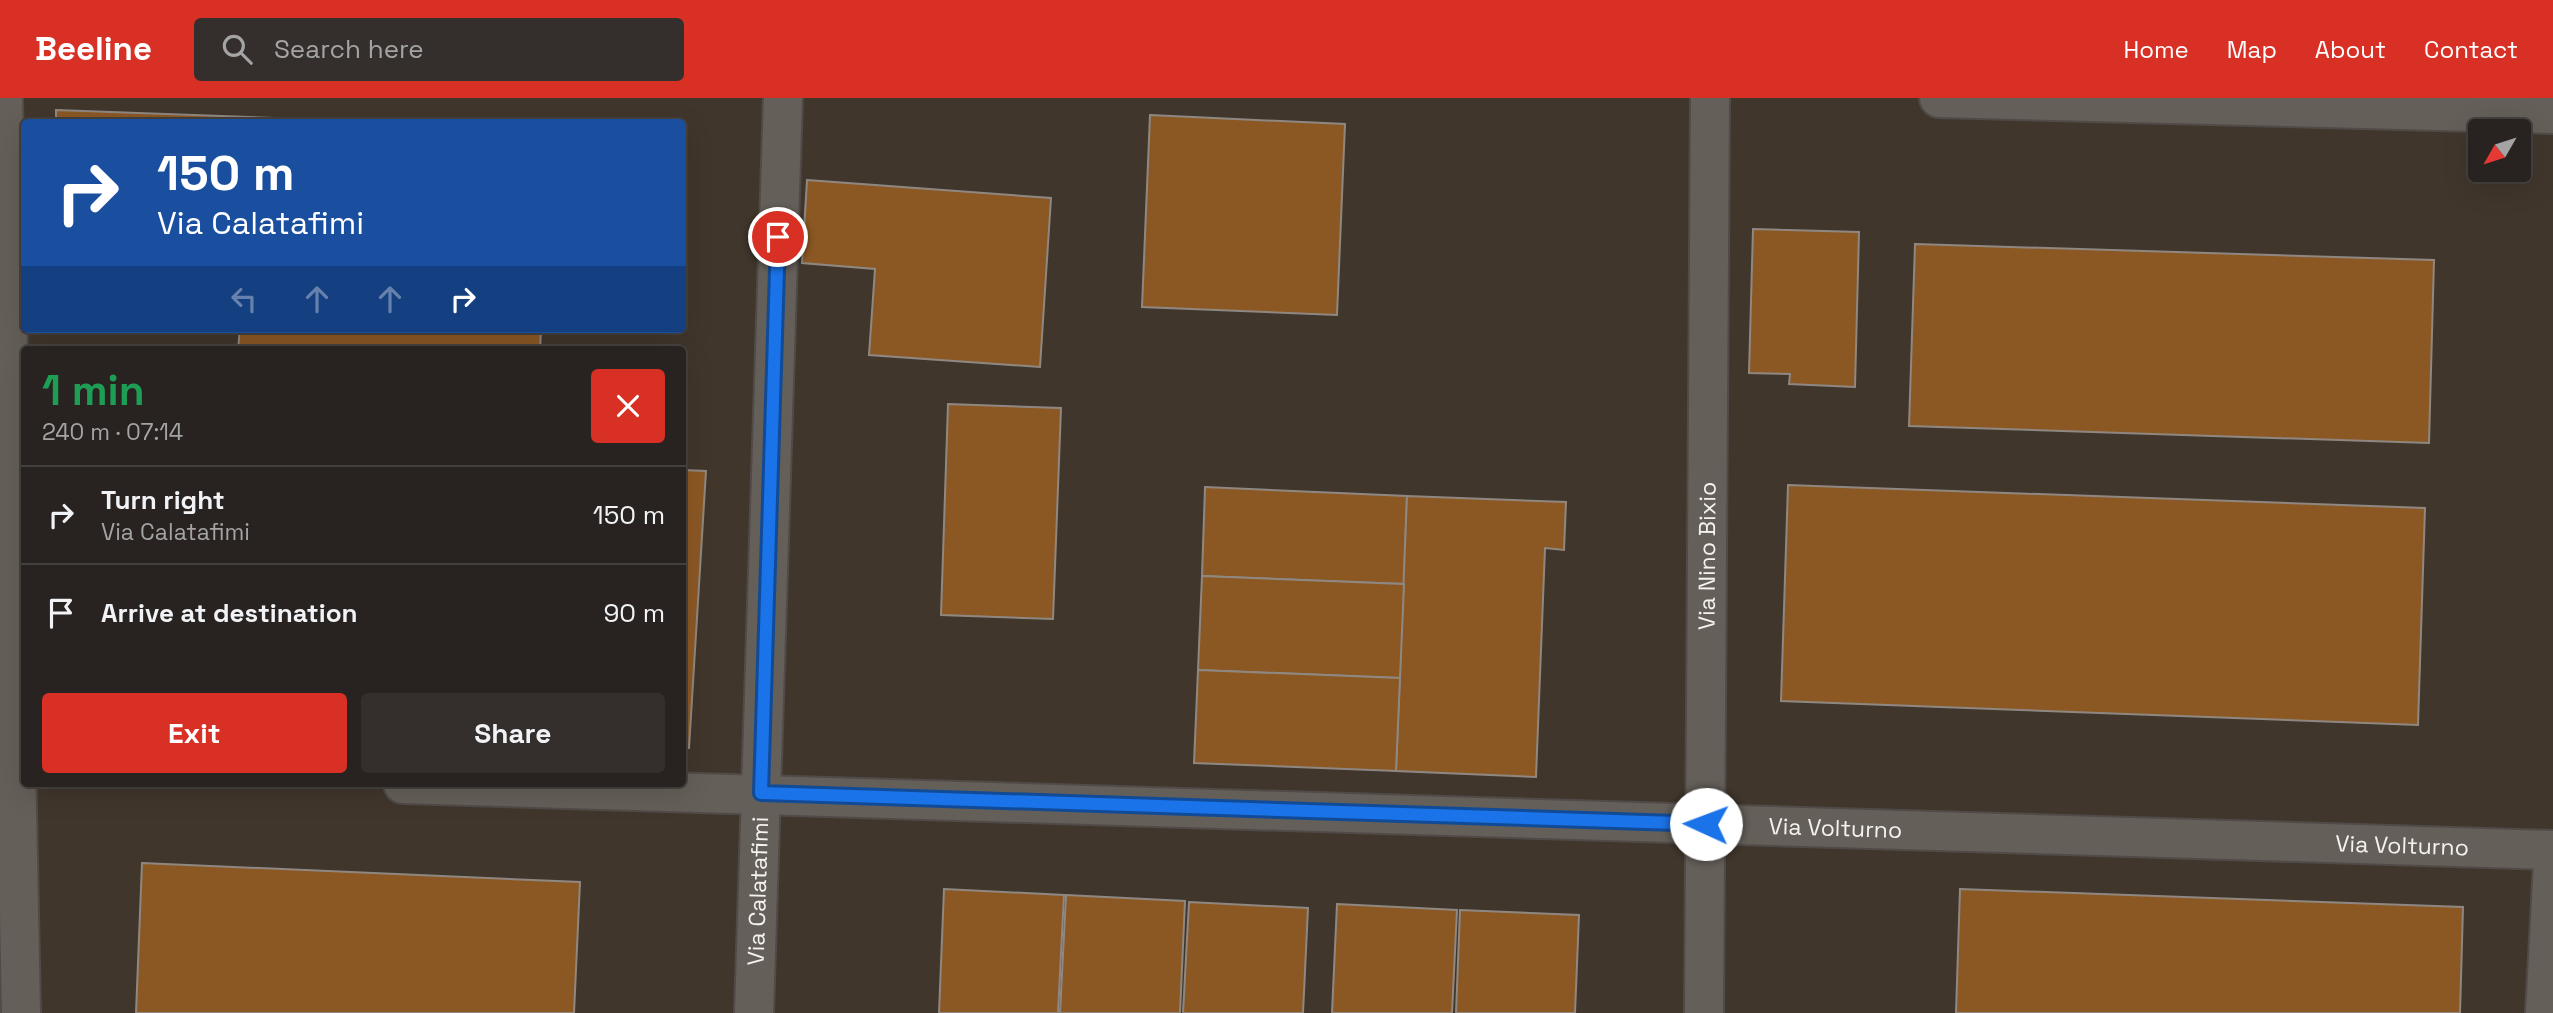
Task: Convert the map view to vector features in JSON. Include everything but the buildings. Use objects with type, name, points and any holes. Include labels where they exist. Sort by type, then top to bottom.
[{"type":"street","points":[[2,98],[13,774],[21,1013]]},
{"type":"street","name":"Via Calatafimi","points":[[754,1013],[783,98]]},
{"type":"street","name":"Via Nino Bixio","points":[[1704,1013],[1710,98]]},
{"type":"street","points":[[1939,98],[2553,114]]},
{"type":"street","name":"Via Volturno","points":[[522,787],[2553,850]]},
{"type":"street","points":[[2545,1013],[2553,863]]},
{"type":"shaded area","points":[[0,98],[2553,98],[2553,1013],[0,1013]]},
{"type":"route","points":[[778,237],[761,793],[1706,824]]}]
